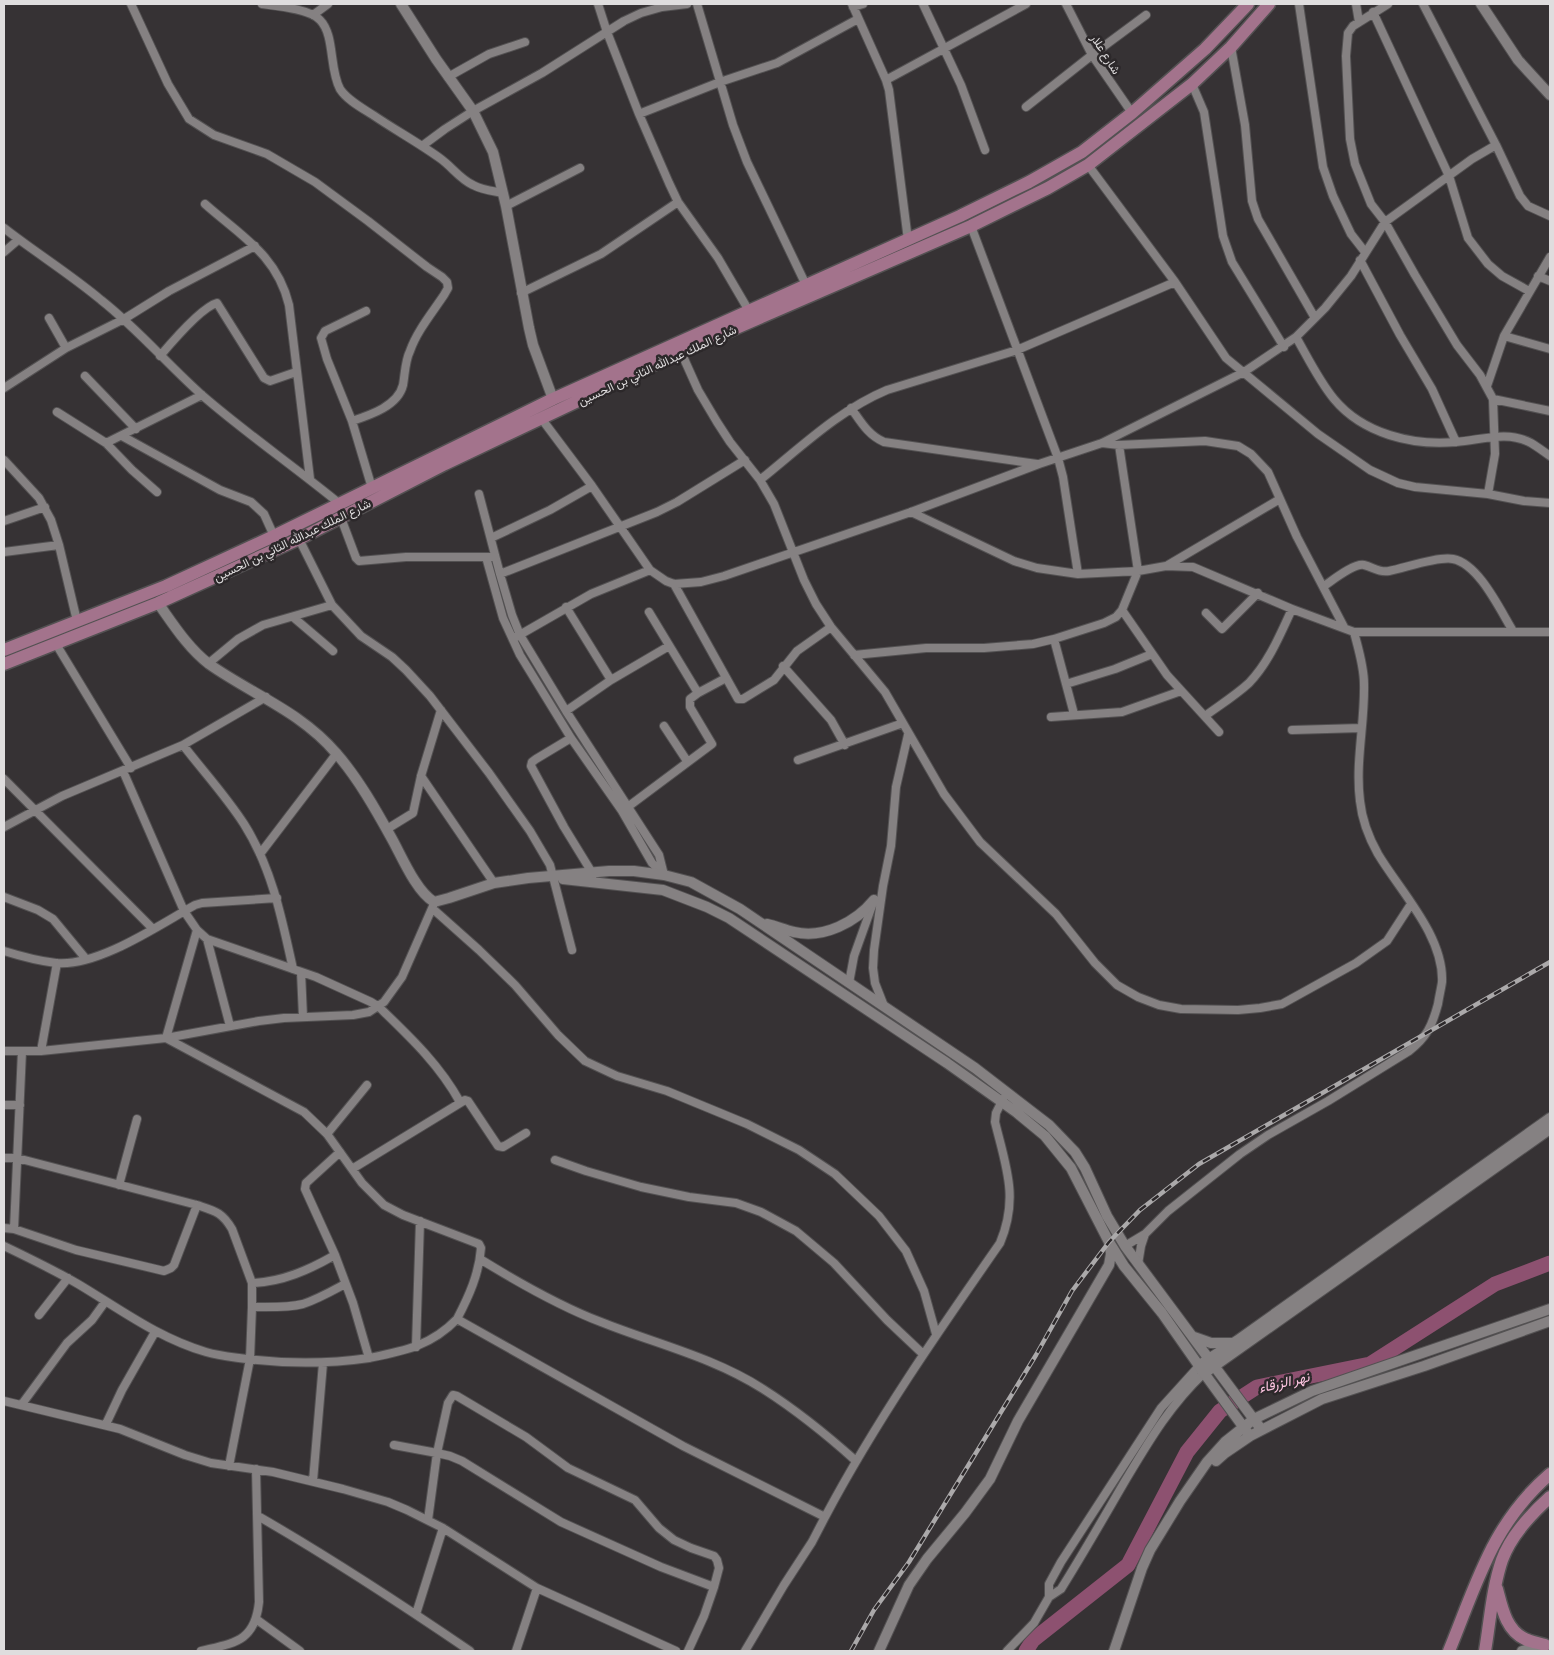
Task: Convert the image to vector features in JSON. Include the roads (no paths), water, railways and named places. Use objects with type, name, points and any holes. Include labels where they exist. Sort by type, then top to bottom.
[{"type":"main road","name":"شارع الملك عبدالله الثاني بن الحسين","points":[[888,255],[908,240],[1004,195],[1073,158],[1094,144],[1205,49],[1248,4]]},
{"type":"main road","name":"شارع الملك عبدالله الثاني بن الحسين","points":[[4,664],[158,603],[300,539],[446,464],[858,268],[888,255],[971,226],[1048,188],[1088,165],[1192,84],[1231,47],[1269,4]]},
{"type":"main road","name":"شارع الملك عبدالله الثاني بن الحسين","points":[[4,650],[166,586],[274,536],[553,399],[806,285],[858,268]]},
{"type":"main road","points":[[1449,1651],[1478,1577],[1500,1532],[1530,1492],[1550,1474]]},
{"type":"main road","points":[[1485,1651],[1502,1560],[1510,1542],[1524,1523],[1550,1497]]},
{"type":"main road","points":[[1496,1585],[1504,1613],[1515,1632],[1526,1640],[1547,1644]]},
{"type":"street","points":[[131,4],[168,84],[189,120],[214,135],[267,154],[315,182],[447,282],[448,288],[415,339],[409,353],[402,387],[397,398],[382,409],[352,421]]},
{"type":"street","points":[[262,4],[313,14],[326,28],[334,77],[342,91],[356,104],[441,159],[473,186],[484,190],[503,192]]},
{"type":"street","points":[[313,14],[328,4]]},
{"type":"street","points":[[401,4],[448,77],[473,111],[492,152],[506,206],[521,293],[533,345],[553,399]]},
{"type":"street","points":[[598,4],[607,32],[659,164],[678,202],[718,258],[749,311]]},
{"type":"street","points":[[422,146],[444,129],[473,111],[542,73],[641,13],[662,7],[687,4]]},
{"type":"street","points":[[697,4],[733,125],[747,162],[806,285]]},
{"type":"street","points":[[863,4],[852,5],[886,80],[908,240]]},
{"type":"street","points":[[923,4],[974,117],[985,150]]},
{"type":"street","points":[[886,80],[1026,4]]},
{"type":"street","name":"شارع علار","points":[[1066,4],[1092,55],[1132,113]]},
{"type":"street","points":[[1299,4],[1323,167],[1333,196],[1351,234],[1365,252]]},
{"type":"street","points":[[1356,4],[1359,22]]},
{"type":"street","points":[[1388,4],[1353,26],[1348,33],[1346,56],[1350,139],[1355,164],[1371,204],[1385,222],[1457,345],[1487,386],[1493,399],[1495,454],[1488,494]]},
{"type":"street","points":[[1423,4],[1525,202],[1534,210],[1550,216]]},
{"type":"street","points":[[1480,4],[1518,60],[1550,95]]},
{"type":"street","points":[[1373,12],[1449,176],[1465,230],[1474,247],[1488,264],[1502,276],[1529,291]]},
{"type":"street","points":[[1026,107],[1146,15]]},
{"type":"street","points":[[639,114],[720,82],[777,63],[858,19]]},
{"type":"street","points":[[448,77],[489,54],[525,42]]},
{"type":"street","points":[[1231,47],[1245,125],[1252,201],[1255,211],[1315,318]]},
{"type":"street","points":[[1192,84],[1204,112],[1222,236],[1226,249],[1232,262],[1284,346]]},
{"type":"street","points":[[541,418],[621,526],[650,570],[666,582],[674,584],[701,582],[724,576],[911,512],[1039,464],[1102,443],[1244,372],[1296,337],[1315,318],[1339,292],[1385,222],[1496,145]]},
{"type":"street","points":[[1088,165],[1175,282],[1222,354],[1318,434],[1370,470],[1398,483],[1414,487],[1488,494],[1524,501],[1550,503]]},
{"type":"street","points":[[506,206],[580,168]]},
{"type":"street","points":[[521,293],[600,254],[678,202]]},
{"type":"street","points":[[205,204],[255,246],[269,261],[285,288],[289,304],[310,479]]},
{"type":"street","points":[[971,226],[1058,458],[1066,494],[1078,574]]},
{"type":"street","points":[[4,228],[18,240],[76,279],[124,319],[202,395],[262,445],[310,479],[340,504]]},
{"type":"street","points":[[4,252],[18,240]]},
{"type":"street","points":[[4,388],[66,348],[124,319],[169,291],[255,246]]},
{"type":"street","points":[[1487,386],[1504,336],[1550,257]]},
{"type":"street","points":[[1360,260],[1400,336],[1432,389],[1456,442]]},
{"type":"street","points":[[1538,276],[1550,281]]},
{"type":"street","points":[[760,480],[851,408],[869,398],[887,390],[1017,350],[1175,282]]},
{"type":"street","points":[[160,356],[196,319],[217,303],[264,378],[270,380],[296,372]]},
{"type":"street","points":[[366,311],[325,331],[321,338],[327,359],[352,421],[372,488]]},
{"type":"street","points":[[49,318],[66,348]]},
{"type":"street","points":[[1504,336],[1550,349]]},
{"type":"street","points":[[1296,337],[1334,399],[1359,420],[1378,431],[1399,439],[1430,442],[1456,442],[1504,435],[1532,443],[1550,456]]},
{"type":"street","points":[[682,352],[698,390],[726,435],[760,480],[774,504],[816,604],[831,628],[884,692],[944,794],[980,842],[1056,914],[1095,963],[1117,984],[1138,997],[1159,1005],[1181,1009],[1238,1010],[1282,1004],[1356,963],[1387,941],[1411,904]]},
{"type":"street","points":[[85,376],[136,429]]},
{"type":"street","points":[[106,443],[202,395]]},
{"type":"street","points":[[1493,399],[1550,411]]},
{"type":"street","points":[[851,408],[868,432],[884,442],[1039,464]]},
{"type":"street","points":[[58,412],[106,443],[157,492]]},
{"type":"street","points":[[122,436],[220,490],[251,502],[264,514],[274,536]]},
{"type":"street","points":[[1102,443],[1119,445],[1190,441],[1221,442],[1238,446],[1251,454],[1262,464],[1274,482],[1298,538],[1344,627]]},
{"type":"street","points":[[854,655],[926,648],[1033,644],[1054,639],[1109,620],[1122,610],[1138,571],[1119,445]]},
{"type":"street","points":[[4,459],[45,507],[59,545],[77,621]]},
{"type":"street","points":[[500,574],[657,512],[677,502],[744,460]]},
{"type":"street","points":[[491,538],[550,510],[592,486]]},
{"type":"street","points":[[479,494],[512,616],[520,634],[566,711],[660,855],[664,875],[663,890]]},
{"type":"street","points":[[1166,566],[1280,499]]},
{"type":"street","points":[[4,521],[45,507]]},
{"type":"street","points":[[911,512],[1014,561],[1037,568],[1078,574],[1138,571],[1166,566],[1193,567],[1292,609],[1354,632],[1550,632]]},
{"type":"street","points":[[341,518],[356,558],[359,561],[406,556],[495,556]]},
{"type":"street","points":[[300,539],[332,605],[361,636],[406,670],[441,710],[530,831],[548,860],[572,950]]},
{"type":"street","points":[[4,552],[59,545]]},
{"type":"street","points":[[486,557],[503,618],[512,639],[571,738],[622,812],[652,863],[664,875]]},
{"type":"street","points":[[1324,586],[1354,566],[1361,564],[1382,572],[1453,559],[1461,562],[1478,575],[1513,631]]},
{"type":"street","points":[[512,639],[604,587],[650,570]]},
{"type":"street","points":[[674,584],[736,697],[743,699],[774,680],[783,666],[797,651],[831,628]]},
{"type":"street","points":[[1206,613],[1222,629],[1258,594]]},
{"type":"street","points":[[158,603],[192,648],[209,663],[308,725],[336,753],[349,770],[386,829],[423,893],[515,985],[558,1035],[585,1061],[617,1076],[667,1091],[747,1124],[799,1150],[835,1174],[879,1216],[906,1251],[924,1291],[936,1334]]},
{"type":"street","points":[[209,663],[252,630],[272,622],[332,605]]},
{"type":"street","points":[[566,607],[611,680]]},
{"type":"street","points":[[1205,716],[1248,684],[1258,672],[1268,658],[1292,609]]},
{"type":"street","points":[[1122,610],[1152,654],[1181,691],[1219,732]]},
{"type":"street","points":[[649,612],[698,693]]},
{"type":"street","points":[[293,617],[333,651]]},
{"type":"street","points":[[1125,1246],[1145,1234],[1174,1205],[1240,1154],[1268,1135],[1409,1051],[1429,1031],[1442,981],[1438,953],[1429,932],[1378,854],[1363,820],[1360,800],[1364,682],[1354,632]]},
{"type":"street","points":[[1054,639],[1074,714]]},
{"type":"street","points":[[56,644],[131,768]]},
{"type":"street","points":[[566,711],[611,680],[669,646]]},
{"type":"street","points":[[1066,684],[1115,669],[1152,654]]},
{"type":"street","points":[[783,666],[831,720],[845,745]]},
{"type":"street","points":[[629,806],[712,744],[690,707],[690,700],[698,693],[726,678]]},
{"type":"street","points":[[1051,717],[1074,714],[1108,714],[1126,711],[1181,691]]},
{"type":"street","points":[[4,826],[82,788],[183,745],[266,697]]},
{"type":"street","points":[[386,829],[412,814],[421,776],[441,710]]},
{"type":"street","points":[[798,760],[903,724]]},
{"type":"street","points":[[664,726],[687,761]]},
{"type":"street","points":[[1292,730],[1361,728]]},
{"type":"street","points":[[884,1006],[875,982],[873,968],[874,950],[891,846],[896,788],[908,735]]},
{"type":"street","points":[[571,738],[536,758],[531,766],[592,877]]},
{"type":"street","points":[[183,745],[238,816],[260,854],[277,898],[297,970],[303,1017]]},
{"type":"street","points":[[260,854],[336,753]]},
{"type":"street","points":[[123,772],[184,911],[197,930],[207,939],[297,970],[355,994],[379,1007],[439,1068],[460,1102]]},
{"type":"street","points":[[421,776],[494,883]]},
{"type":"street","points":[[4,778],[153,930]]},
{"type":"street","points":[[4,1051],[41,1051],[166,1038],[230,1026],[303,1017],[353,1015],[370,1012],[379,1007],[402,977],[433,905],[449,898],[494,883],[542,877],[592,877],[634,871],[664,875],[690,882],[701,886],[756,920],[884,1006],[1004,1096],[1058,1151],[1081,1185],[1110,1244],[1124,1266],[1162,1313],[1250,1436]]},
{"type":"street","points":[[592,877],[663,890],[707,907],[729,918],[847,997],[1049,1125],[1074,1152],[1088,1175],[1118,1236],[1261,1429]]},
{"type":"street","points":[[756,920],[795,932],[812,933],[839,927],[866,910],[883,886]]},
{"type":"street","points":[[4,897],[38,910],[53,919],[86,958]]},
{"type":"street","points":[[4,951],[57,963],[86,958],[123,945],[196,905],[210,902],[277,898]]},
{"type":"street","points":[[847,997],[854,956],[874,900]]},
{"type":"street","points":[[166,1038],[197,930]]},
{"type":"street","points":[[207,939],[230,1026]]},
{"type":"street","points":[[41,1051],[57,963]]},
{"type":"street","points":[[4,1246],[68,1278],[155,1332],[220,1356],[266,1362],[323,1363],[369,1358],[416,1347],[436,1338],[457,1319],[469,1297],[480,1259],[481,1248],[479,1244],[384,1205],[374,1197],[327,1134],[304,1112],[166,1038]]},
{"type":"street","points":[[14,1229],[22,1051]]},
{"type":"street","points":[[327,1134],[367,1085]]},
{"type":"street","points":[[745,1651],[812,1542],[856,1461],[936,1334],[1000,1243],[1005,1231],[1011,1198],[1010,1180],[996,1122],[996,1113],[1004,1096]]},
{"type":"street","points":[[352,1169],[460,1102],[467,1100],[498,1146],[504,1147],[526,1133]]},
{"type":"street","points":[[4,1105],[20,1104]]},
{"type":"street","points":[[1049,1597],[1049,1584],[1054,1575],[1161,1408],[1211,1362],[1234,1348],[1538,1133],[1550,1118]]},
{"type":"street","points":[[119,1185],[137,1119]]},
{"type":"street","points":[[1538,1133],[1550,1129]]},
{"type":"street","points":[[340,1152],[306,1183],[305,1189],[335,1255],[360,1324],[369,1358]]},
{"type":"street","points":[[4,1158],[17,1158],[197,1205],[217,1211],[227,1220],[252,1283],[250,1359],[229,1466]]},
{"type":"street","points":[[555,1160],[641,1187],[689,1197],[736,1203],[768,1215],[796,1230],[834,1263],[873,1306],[923,1354]]},
{"type":"street","points":[[4,1228],[14,1229],[76,1250],[164,1271],[174,1265],[197,1205]]},
{"type":"street","points":[[416,1347],[420,1221]]},
{"type":"street","points":[[1138,1264],[1140,1246],[1145,1234]]},
{"type":"street","points":[[882,1650],[908,1585],[980,1495],[990,1479],[1018,1421],[1107,1269],[1111,1260],[1110,1244],[1118,1236]]},
{"type":"street","points":[[252,1283],[274,1281],[335,1255]]},
{"type":"street","points":[[480,1259],[526,1287],[573,1310],[701,1358],[762,1388],[828,1436],[856,1461]]},
{"type":"street","points":[[1107,1269],[1124,1266]]},
{"type":"street","points":[[39,1315],[68,1278]]},
{"type":"street","points":[[252,1307],[302,1304],[345,1284]]},
{"type":"street","points":[[22,1404],[67,1343],[92,1320],[105,1302]]},
{"type":"street","points":[[1114,1651],[1150,1550],[1207,1462],[1243,1426],[1319,1388],[1550,1309]]},
{"type":"street","points":[[457,1319],[684,1446],[825,1517]]},
{"type":"street","points":[[1199,1474],[1208,1469],[1225,1453],[1261,1429],[1308,1405],[1332,1395],[1424,1366],[1550,1321]]},
{"type":"street","points":[[106,1424],[122,1390],[155,1332]]},
{"type":"street","points":[[1194,1337],[1210,1343],[1234,1348]]},
{"type":"street","points":[[1225,1382],[1227,1364],[1234,1348]]},
{"type":"street","points":[[313,1481],[323,1363]]},
{"type":"street","points":[[1007,1651],[1034,1622],[1049,1597],[1061,1589],[1144,1448],[1168,1412],[1201,1370]]},
{"type":"street","points":[[428,1520],[437,1454],[448,1403],[453,1395],[526,1437],[561,1464],[636,1500],[659,1528],[674,1540],[714,1556],[719,1568],[714,1587],[704,1616],[688,1651]]},
{"type":"street","points":[[4,1400],[106,1424],[197,1460],[256,1469],[313,1481],[388,1502],[442,1528],[537,1588],[676,1651]]},
{"type":"street","points":[[394,1445],[462,1460],[546,1514],[581,1532],[661,1567],[714,1587]]},
{"type":"street","points":[[201,1651],[240,1640],[250,1631],[256,1619],[259,1602],[256,1469]]},
{"type":"street","points":[[258,1516],[315,1549],[470,1651]]},
{"type":"street","points":[[416,1614],[442,1528]]},
{"type":"street","points":[[1054,1575],[1066,1581]]},
{"type":"street","points":[[516,1651],[537,1588]]},
{"type":"street","points":[[256,1619],[300,1651]]},
{"type":"street","points":[[652,1651],[659,1644]]},
{"type":"street","points":[[1522,1651],[1547,1644]]},
{"type":"waterway","name":"نهر الزرقاء","points":[[1026,1651],[1033,1640],[1128,1565],[1187,1452],[1220,1411],[1257,1387],[1370,1364],[1495,1284],[1550,1263]]},
{"type":"railway","points":[[851,1651],[874,1610],[909,1562],[1036,1355],[1072,1291],[1109,1242],[1140,1210],[1199,1164],[1550,962]]}]
